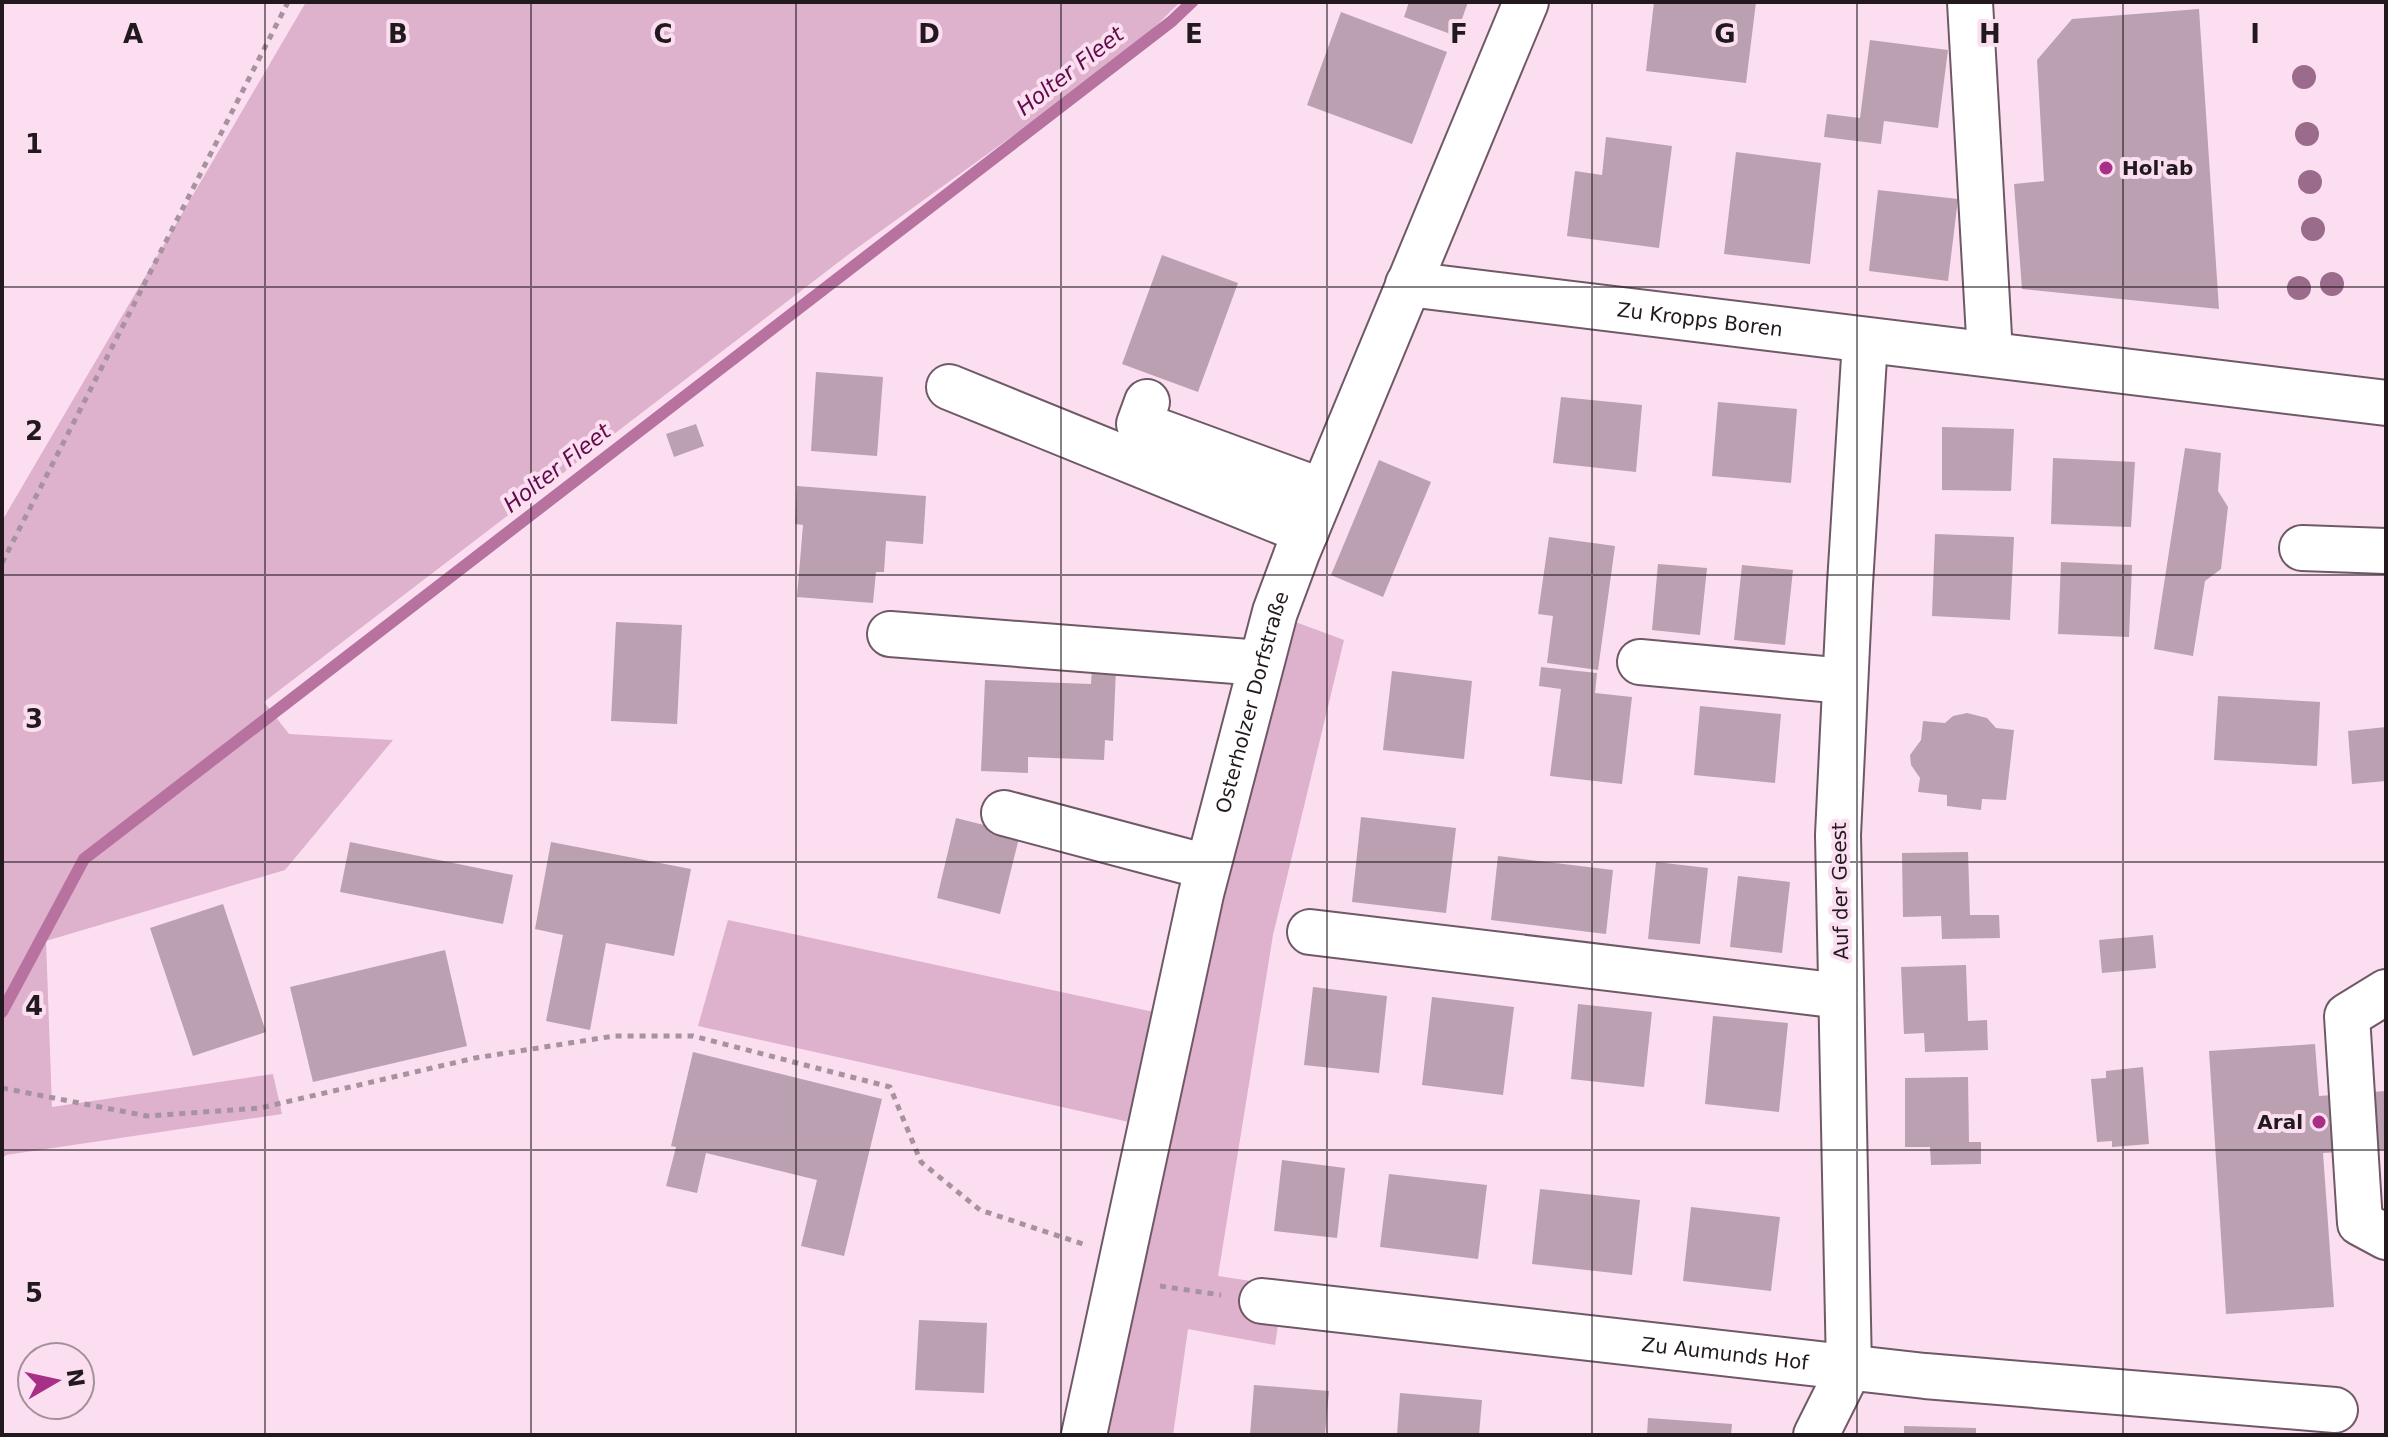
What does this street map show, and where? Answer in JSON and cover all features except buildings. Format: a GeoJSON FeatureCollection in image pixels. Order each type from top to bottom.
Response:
{"type":"FeatureCollection","features":[{"type":"Feature","properties":{"kind":"street","name":"Osterholzer Dorfstraße"},"geometry":{"type":"LineString","coordinates":[[1084,1435],[1207,867],[1275,612],[1322,491],[1526,2]]}},
{"type":"Feature","properties":{"kind":"street"},"geometry":{"type":"LineString","coordinates":[[1970,2],[1990,354]]}},
{"type":"Feature","properties":{"kind":"street","name":"Zu Kropps Boren"},"geometry":{"type":"LineString","coordinates":[[1408,284],[2386,403]]}},
{"type":"Feature","properties":{"kind":"street","name":"Auf der Geest"},"geometry":{"type":"LineString","coordinates":[[1816,1435],[1849,1369],[1838,835],[1865,341]]}},
{"type":"Feature","properties":{"kind":"street"},"geometry":{"type":"LineString","coordinates":[[949,387],[1306,532]]}},
{"type":"Feature","properties":{"kind":"street"},"geometry":{"type":"LineString","coordinates":[[1147,402],[1139,424],[1322,491]]}},
{"type":"Feature","properties":{"kind":"street"},"geometry":{"type":"LineString","coordinates":[[2302,548],[2386,551]]}},
{"type":"Feature","properties":{"kind":"street"},"geometry":{"type":"LineString","coordinates":[[890,634],[1261,663]]}},
{"type":"Feature","properties":{"kind":"street"},"geometry":{"type":"LineString","coordinates":[[1640,662],[1845,681]]}},
{"type":"Feature","properties":{"kind":"street"},"geometry":{"type":"LineString","coordinates":[[1004,813],[1207,867]]}},
{"type":"Feature","properties":{"kind":"street"},"geometry":{"type":"LineString","coordinates":[[1310,932],[1841,996]]}},
{"type":"Feature","properties":{"kind":"street"},"geometry":{"type":"LineString","coordinates":[[2386,992],[2347,1016],[2360,1223],[2386,1237]]}},
{"type":"Feature","properties":{"kind":"street","name":"Zu Aumunds Hof"},"geometry":{"type":"LineString","coordinates":[[1262,1301],[1849,1369],[2335,1410]]}},
{"type":"Feature","properties":{"kind":"path"},"geometry":{"type":"LineString","coordinates":[[2,563],[288,2]]}},
{"type":"Feature","properties":{"kind":"path"},"geometry":{"type":"LineString","coordinates":[[2,1088],[147,1116],[260,1108],[475,1058],[614,1036],[693,1036],[890,1087],[921,1162],[980,1210],[1120,1268],[1262,1301]]}},
{"type":"Feature","properties":{"kind":"shaded area"},"geometry":{"type":"Polygon","coordinates":[[[306,2],[1180,2],[1133,49],[853,251],[264,702],[289,734],[393,740],[285,870],[46,941],[52,1107],[273,1074],[282,1114],[6,1155],[2,1159],[2,521],[306,2]]]}},
{"type":"Feature","properties":{"kind":"shaded area"},"geometry":{"type":"Polygon","coordinates":[[[1290,620],[1344,640],[1273,935],[1218,1276],[1284,1286],[1275,1345],[1188,1329],[1173,1435],[1100,1435],[1175,1070],[1290,620]]]}},
{"type":"Feature","properties":{"kind":"shaded area"},"geometry":{"type":"Polygon","coordinates":[[[728,920],[1154,1012],[1129,1122],[698,1026],[728,920]]]}},
{"type":"Feature","properties":{"kind":"waterway","name":"Holter Fleet"},"geometry":{"type":"LineString","coordinates":[[2,1012],[84,859],[1172,21],[1192,2]]}},
{"type":"Feature","properties":{"kind":"place","name":"Hol'ab"},"geometry":{"type":"Point","coordinates":[2106,168]}},
{"type":"Feature","properties":{"kind":"place","name":"Aral"},"geometry":{"type":"Point","coordinates":[2319,1122]}}]}
